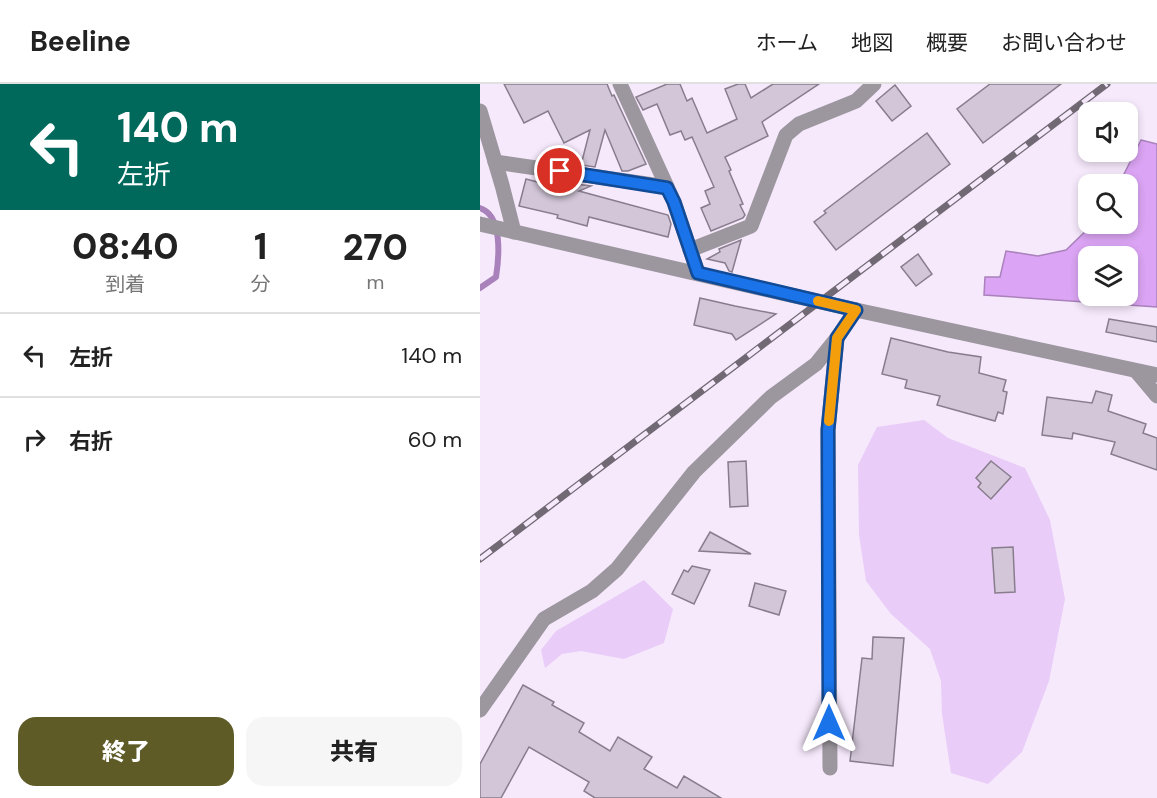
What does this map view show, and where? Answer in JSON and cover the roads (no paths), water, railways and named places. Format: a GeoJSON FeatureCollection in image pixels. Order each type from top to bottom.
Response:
{"type":"FeatureCollection","features":[{"type":"Feature","properties":{"kind":"street"},"geometry":{"type":"LineString","coordinates":[[620,84],[667,188],[698,273]]}},
{"type":"Feature","properties":{"kind":"street"},"geometry":{"type":"LineString","coordinates":[[690,250],[751,226],[786,135],[799,124],[856,101],[874,84]]}},
{"type":"Feature","properties":{"kind":"street"},"geometry":{"type":"LineString","coordinates":[[480,111],[514,232]]}},
{"type":"Feature","properties":{"kind":"street"},"geometry":{"type":"LineString","coordinates":[[495,162],[667,188]]}},
{"type":"Feature","properties":{"kind":"street"},"geometry":{"type":"LineString","coordinates":[[480,224],[856,310],[1157,375]]}},
{"type":"Feature","properties":{"kind":"street"},"geometry":{"type":"LineString","coordinates":[[480,710],[544,619],[592,591],[617,569],[694,472],[771,396],[816,364],[856,310]]}},
{"type":"Feature","properties":{"kind":"street"},"geometry":{"type":"LineString","coordinates":[[830,768],[828,430],[837,338]]}},
{"type":"Feature","properties":{"kind":"street"},"geometry":{"type":"LineString","coordinates":[[1136,371],[1157,396]]}},
{"type":"Feature","properties":{"kind":"waterway"},"geometry":{"type":"LineString","coordinates":[[480,208],[493,219],[498,238],[496,277],[480,288]]}},
{"type":"Feature","properties":{"kind":"railway"},"geometry":{"type":"LineString","coordinates":[[480,559],[1107,84]]}}]}
